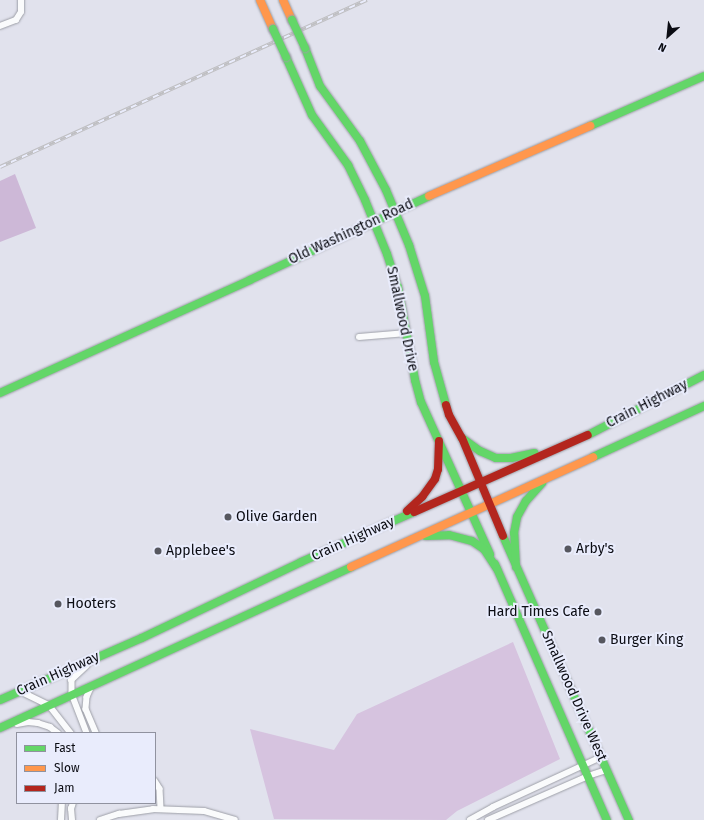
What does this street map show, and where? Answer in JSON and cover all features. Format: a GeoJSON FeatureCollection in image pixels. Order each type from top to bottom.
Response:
{"type":"FeatureCollection","features":[{"type":"Feature","properties":{"kind":"main road","name":"Smallwood Drive"},"geometry":{"type":"LineString","coordinates":[[260,0],[306,104],[348,165],[374,222],[398,287],[421,402],[473,513]]}},
{"type":"Feature","properties":{"kind":"main road","name":"Smallwood Drive"},"geometry":{"type":"LineString","coordinates":[[283,0],[320,86],[360,141],[376,170],[409,245],[425,296],[437,379],[449,415],[462,438],[490,505]]}},
{"type":"Feature","properties":{"kind":"main road","name":"Old Washington Road"},"geometry":{"type":"LineString","coordinates":[[0,393],[374,222],[394,211],[704,76]]}},
{"type":"Feature","properties":{"kind":"main road","name":"Crain Highway"},"geometry":{"type":"LineString","coordinates":[[0,700],[142,638],[301,562],[480,481],[560,447],[704,375]]}},
{"type":"Feature","properties":{"kind":"main road","name":"Crain Highway"},"geometry":{"type":"LineString","coordinates":[[0,728],[473,513],[704,406]]}},
{"type":"Feature","properties":{"kind":"main road"},"geometry":{"type":"LineString","coordinates":[[462,438],[475,448],[496,458],[519,457],[560,447]]}},
{"type":"Feature","properties":{"kind":"main road"},"geometry":{"type":"LineString","coordinates":[[400,518],[432,485],[438,468],[439,441]]}},
{"type":"Feature","properties":{"kind":"main road"},"geometry":{"type":"LineString","coordinates":[[516,566],[514,533],[517,517],[526,500],[546,479]]}},
{"type":"Feature","properties":{"kind":"main road","name":"Smallwood Drive West"},"geometry":{"type":"LineString","coordinates":[[490,505],[629,820]]}},
{"type":"Feature","properties":{"kind":"main road","name":"Smallwood Drive West"},"geometry":{"type":"LineString","coordinates":[[473,513],[607,820]]}},
{"type":"Feature","properties":{"kind":"main road"},"geometry":{"type":"LineString","coordinates":[[422,536],[449,535],[472,541],[484,549],[497,569]]}},
{"type":"Feature","properties":{"kind":"street"},"geometry":{"type":"LineString","coordinates":[[0,26],[16,20],[21,12],[21,0]]}},
{"type":"Feature","properties":{"kind":"street"},"geometry":{"type":"LineString","coordinates":[[359,337],[407,333]]}},
{"type":"Feature","properties":{"kind":"street"},"geometry":{"type":"LineString","coordinates":[[87,732],[72,694],[72,680],[99,656]]}},
{"type":"Feature","properties":{"kind":"street"},"geometry":{"type":"LineString","coordinates":[[92,686],[87,697],[86,709],[96,732]]}},
{"type":"Feature","properties":{"kind":"street"},"geometry":{"type":"LineString","coordinates":[[20,691],[49,705],[70,732]]}},
{"type":"Feature","properties":{"kind":"street"},"geometry":{"type":"LineString","coordinates":[[0,728],[28,722],[50,727],[57,732]]}},
{"type":"Feature","properties":{"kind":"street"},"geometry":{"type":"LineString","coordinates":[[470,820],[493,807],[601,757]]}},
{"type":"Feature","properties":{"kind":"street"},"geometry":{"type":"LineString","coordinates":[[488,820],[588,776],[607,770]]}},
{"type":"Feature","properties":{"kind":"street"},"geometry":{"type":"LineString","coordinates":[[156,783],[160,789],[161,809]]}},
{"type":"Feature","properties":{"kind":"street"},"geometry":{"type":"LineString","coordinates":[[61,820],[62,804]]}},
{"type":"Feature","properties":{"kind":"street"},"geometry":{"type":"LineString","coordinates":[[72,820],[71,809],[73,804]]}},
{"type":"Feature","properties":{"kind":"street"},"geometry":{"type":"LineString","coordinates":[[100,820],[153,806],[161,809],[204,811],[235,820]]}},
{"type":"Feature","properties":{"kind":"shaded area"},"geometry":{"type":"Polygon","coordinates":[[[15,174],[36,228],[0,242],[0,181],[15,174]]]}},
{"type":"Feature","properties":{"kind":"shaded area"},"geometry":{"type":"Polygon","coordinates":[[[513,642],[560,759],[457,811],[446,820],[274,819],[250,729],[334,750],[357,714],[513,642]]]}},
{"type":"Feature","properties":{"kind":"railway"},"geometry":{"type":"LineString","coordinates":[[0,167],[367,0]]}},
{"type":"Feature","properties":{"kind":"traffic: fast"},"geometry":{"type":"LineString","coordinates":[[292,20],[305,48]]}},
{"type":"Feature","properties":{"kind":"traffic: fast"},"geometry":{"type":"LineString","coordinates":[[273,29],[286,57]]}},
{"type":"Feature","properties":{"kind":"traffic: fast"},"geometry":{"type":"LineString","coordinates":[[305,48],[320,86],[360,141],[386,190],[409,245],[425,296],[434,362],[446,405]]}},
{"type":"Feature","properties":{"kind":"traffic: fast"},"geometry":{"type":"LineString","coordinates":[[286,57],[312,115],[348,165],[365,200],[387,254],[398,287],[415,380],[421,402],[490,554]]}},
{"type":"Feature","properties":{"kind":"traffic: fast"},"geometry":{"type":"LineString","coordinates":[[590,126],[704,76]]}},
{"type":"Feature","properties":{"kind":"traffic: fast"},"geometry":{"type":"LineString","coordinates":[[0,393],[250,280],[429,196]]}},
{"type":"Feature","properties":{"kind":"traffic: fast"},"geometry":{"type":"LineString","coordinates":[[588,435],[704,375]]}},
{"type":"Feature","properties":{"kind":"traffic: fast"},"geometry":{"type":"LineString","coordinates":[[593,457],[704,406]]}},
{"type":"Feature","properties":{"kind":"traffic: fast"},"geometry":{"type":"LineString","coordinates":[[462,438],[480,451],[496,458],[511,458],[534,453]]}},
{"type":"Feature","properties":{"kind":"traffic: fast"},"geometry":{"type":"LineString","coordinates":[[516,567],[514,533],[517,517],[526,501],[542,483]]}},
{"type":"Feature","properties":{"kind":"traffic: fast"},"geometry":{"type":"LineString","coordinates":[[0,700],[142,638],[301,562],[414,512]]}},
{"type":"Feature","properties":{"kind":"traffic: fast"},"geometry":{"type":"LineString","coordinates":[[426,536],[449,535],[472,541],[484,549],[497,569]]}},
{"type":"Feature","properties":{"kind":"traffic: fast"},"geometry":{"type":"LineString","coordinates":[[503,536],[629,820]]}},
{"type":"Feature","properties":{"kind":"traffic: fast"},"geometry":{"type":"LineString","coordinates":[[495,564],[607,820]]}},
{"type":"Feature","properties":{"kind":"traffic: fast"},"geometry":{"type":"LineString","coordinates":[[0,728],[351,567]]}},
{"type":"Feature","properties":{"kind":"traffic: slow"},"geometry":{"type":"LineString","coordinates":[[260,0],[273,29]]}},
{"type":"Feature","properties":{"kind":"traffic: slow"},"geometry":{"type":"LineString","coordinates":[[283,0],[292,20]]}},
{"type":"Feature","properties":{"kind":"traffic: slow"},"geometry":{"type":"LineString","coordinates":[[429,196],[590,126]]}},
{"type":"Feature","properties":{"kind":"traffic: slow"},"geometry":{"type":"LineString","coordinates":[[351,567],[593,457]]}},
{"type":"Feature","properties":{"kind":"traffic: jam"},"geometry":{"type":"LineString","coordinates":[[446,405],[449,415],[462,438],[503,536]]}},
{"type":"Feature","properties":{"kind":"traffic: jam"},"geometry":{"type":"LineString","coordinates":[[414,512],[588,435]]}},
{"type":"Feature","properties":{"kind":"traffic: jam"},"geometry":{"type":"LineString","coordinates":[[407,511],[422,497],[435,479],[438,469],[439,441]]}},
{"type":"Feature","properties":{"kind":"place","name":"Olive Garden"},"geometry":{"type":"Point","coordinates":[228,517]}},
{"type":"Feature","properties":{"kind":"place","name":"Arby's"},"geometry":{"type":"Point","coordinates":[568,549]}},
{"type":"Feature","properties":{"kind":"place","name":"Applebee's"},"geometry":{"type":"Point","coordinates":[158,551]}},
{"type":"Feature","properties":{"kind":"place","name":"Hooters"},"geometry":{"type":"Point","coordinates":[58,604]}},
{"type":"Feature","properties":{"kind":"place","name":"Hard Times Cafe"},"geometry":{"type":"Point","coordinates":[598,612]}},
{"type":"Feature","properties":{"kind":"place","name":"Burger King"},"geometry":{"type":"Point","coordinates":[602,640]}}]}
